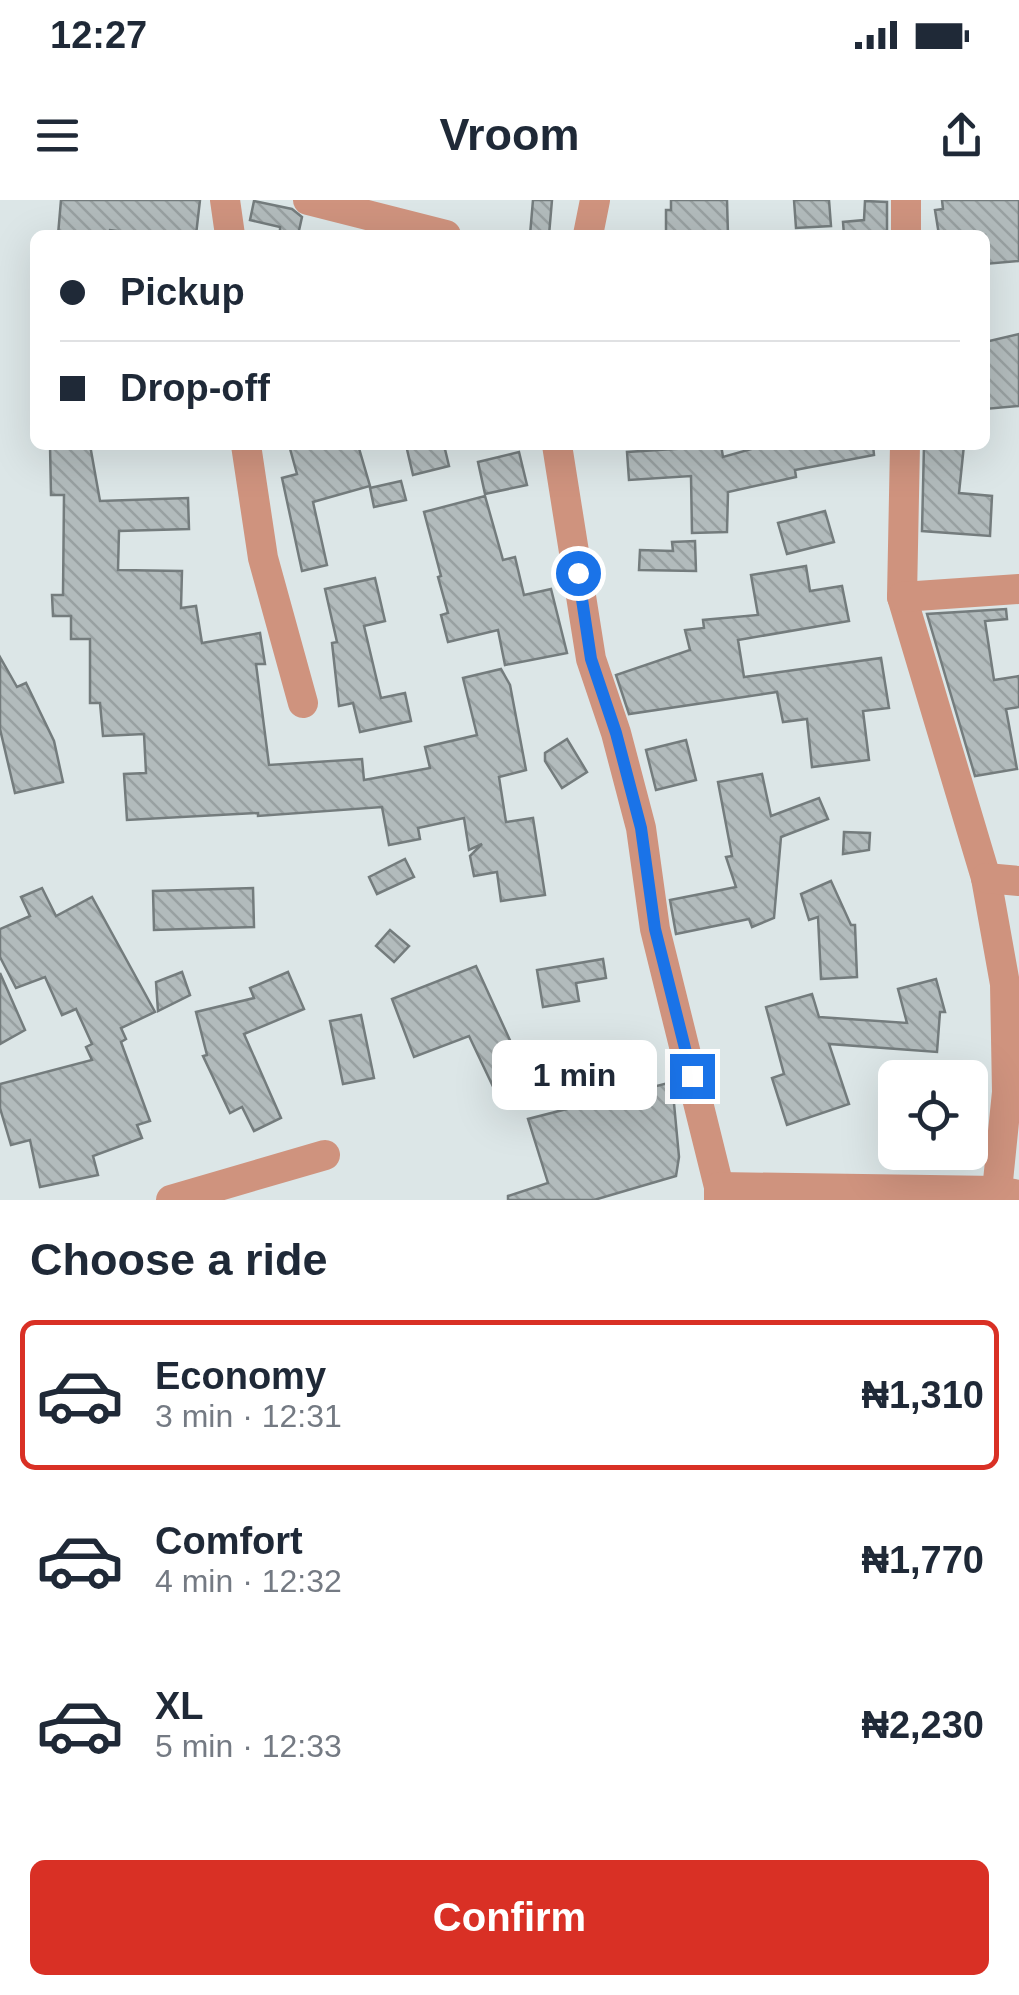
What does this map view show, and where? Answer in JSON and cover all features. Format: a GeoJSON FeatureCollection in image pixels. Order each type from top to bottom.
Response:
{"type":"FeatureCollection","features":[{"type":"Feature","properties":{"kind":"street"},"geometry":{"type":"LineString","coordinates":[[225,200],[229,230]]}},
{"type":"Feature","properties":{"kind":"street"},"geometry":{"type":"LineString","coordinates":[[308,200],[426,230]]}},
{"type":"Feature","properties":{"kind":"street"},"geometry":{"type":"LineString","coordinates":[[589,230],[595,200]]}},
{"type":"Feature","properties":{"kind":"street"},"geometry":{"type":"LineString","coordinates":[[906,200],[906,230]]}},
{"type":"Feature","properties":{"kind":"street"},"geometry":{"type":"LineString","coordinates":[[247,450],[263,558],[302,703]]}},
{"type":"Feature","properties":{"kind":"street"},"geometry":{"type":"LineString","coordinates":[[558,450],[591,659],[641,828],[655,929],[719,1193],[1008,1193],[1005,984],[986,878],[902,597],[905,450]]}},
{"type":"Feature","properties":{"kind":"street"},"geometry":{"type":"LineString","coordinates":[[902,597],[1019,589]]}},
{"type":"Feature","properties":{"kind":"street"},"geometry":{"type":"LineString","coordinates":[[986,878],[1019,881]]}},
{"type":"Feature","properties":{"kind":"street"},"geometry":{"type":"LineString","coordinates":[[171,1200],[325,1155]]}},
{"type":"Feature","properties":{"kind":"building"},"geometry":{"type":"Polygon","coordinates":[[[61,200],[200,200],[197,230],[58,230],[61,200]]]}},
{"type":"Feature","properties":{"kind":"building"},"geometry":{"type":"Polygon","coordinates":[[[533,200],[552,200],[549,230],[530,230],[533,200]]]}},
{"type":"Feature","properties":{"kind":"building"},"geometry":{"type":"Polygon","coordinates":[[[671,200],[727,200],[728,230],[666,230],[666,210],[671,210],[671,200]]]}},
{"type":"Feature","properties":{"kind":"building"},"geometry":{"type":"Polygon","coordinates":[[[794,200],[829,200],[831,226],[796,228],[794,200]]]}},
{"type":"Feature","properties":{"kind":"building"},"geometry":{"type":"Polygon","coordinates":[[[942,200],[1019,200],[1019,261],[990,264],[990,230],[938,230],[935,210],[943,209],[942,200]]]}},
{"type":"Feature","properties":{"kind":"building"},"geometry":{"type":"Polygon","coordinates":[[[254,201],[292,209],[302,217],[299,230],[280,230],[250,220],[254,201]]]}},
{"type":"Feature","properties":{"kind":"building"},"geometry":{"type":"Polygon","coordinates":[[[865,201],[887,202],[887,230],[844,230],[843,222],[864,220],[865,201]]]}},
{"type":"Feature","properties":{"kind":"building"},"geometry":{"type":"Polygon","coordinates":[[[1019,334],[1019,406],[990,409],[990,341],[1019,334]]]}},
{"type":"Feature","properties":{"kind":"building"},"geometry":{"type":"Polygon","coordinates":[[[50,450],[91,450],[100,501],[188,498],[189,529],[119,531],[118,570],[182,571],[181,608],[196,606],[202,643],[260,633],[265,664],[256,664],[269,765],[362,759],[364,780],[430,768],[425,747],[477,735],[463,678],[501,669],[510,685],[526,770],[499,777],[506,822],[533,818],[545,895],[501,901],[497,872],[474,876],[470,856],[482,844],[469,850],[464,818],[418,828],[420,839],[389,845],[382,807],[127,820],[124,774],[146,773],[144,734],[103,736],[100,703],[90,703],[90,639],[71,639],[71,616],[53,616],[52,595],[63,595],[64,495],[51,495],[50,450]]]}},
{"type":"Feature","properties":{"kind":"building"},"geometry":{"type":"Polygon","coordinates":[[[290,450],[359,450],[370,486],[313,502],[327,565],[302,571],[282,478],[297,474],[290,450]]]}},
{"type":"Feature","properties":{"kind":"building"},"geometry":{"type":"Polygon","coordinates":[[[407,450],[445,450],[449,466],[413,475],[407,450]]]}},
{"type":"Feature","properties":{"kind":"building"},"geometry":{"type":"Polygon","coordinates":[[[722,450],[723,457],[748,450],[874,450],[874,455],[795,470],[796,477],[728,492],[727,532],[692,533],[691,476],[629,480],[627,452],[722,450]]]}},
{"type":"Feature","properties":{"kind":"building"},"geometry":{"type":"Polygon","coordinates":[[[924,450],[963,450],[959,493],[992,496],[990,536],[922,531],[924,450]]]}},
{"type":"Feature","properties":{"kind":"building"},"geometry":{"type":"Polygon","coordinates":[[[519,452],[527,485],[485,494],[478,462],[519,452]]]}},
{"type":"Feature","properties":{"kind":"building"},"geometry":{"type":"Polygon","coordinates":[[[401,481],[406,500],[374,507],[370,488],[401,481]]]}},
{"type":"Feature","properties":{"kind":"building"},"geometry":{"type":"Polygon","coordinates":[[[485,496],[503,560],[515,557],[524,595],[551,589],[567,653],[505,665],[498,630],[448,642],[441,615],[448,613],[424,512],[485,496]]]}},
{"type":"Feature","properties":{"kind":"building"},"geometry":{"type":"Polygon","coordinates":[[[825,511],[834,542],[787,554],[778,523],[825,511]]]}},
{"type":"Feature","properties":{"kind":"building"},"geometry":{"type":"Polygon","coordinates":[[[695,541],[696,571],[639,570],[640,550],[673,551],[672,542],[695,541]]]}},
{"type":"Feature","properties":{"kind":"building"},"geometry":{"type":"Polygon","coordinates":[[[806,566],[810,591],[842,586],[849,621],[738,640],[744,677],[881,658],[889,708],[863,711],[869,760],[812,767],[807,719],[783,722],[777,692],[629,714],[616,675],[690,650],[685,630],[704,628],[703,620],[758,615],[751,575],[806,566]]]}},
{"type":"Feature","properties":{"kind":"building"},"geometry":{"type":"Polygon","coordinates":[[[375,578],[385,621],[364,626],[381,698],[405,693],[411,721],[360,732],[353,703],[339,706],[332,643],[337,642],[325,589],[375,578]]]}},
{"type":"Feature","properties":{"kind":"building"},"geometry":{"type":"Polygon","coordinates":[[[1006,609],[1007,619],[985,621],[994,680],[1019,676],[1019,707],[1006,709],[1017,769],[975,776],[927,614],[1006,609]]]}},
{"type":"Feature","properties":{"kind":"building"},"geometry":{"type":"Polygon","coordinates":[[[0,657],[17,687],[26,683],[54,741],[63,782],[15,793],[0,729],[0,657]]]}},
{"type":"Feature","properties":{"kind":"building"},"geometry":{"type":"Polygon","coordinates":[[[567,739],[587,772],[562,788],[545,761],[545,753],[567,739]]]}},
{"type":"Feature","properties":{"kind":"building"},"geometry":{"type":"Polygon","coordinates":[[[686,740],[696,780],[656,790],[646,750],[686,740]]]}},
{"type":"Feature","properties":{"kind":"building"},"geometry":{"type":"Polygon","coordinates":[[[762,774],[771,816],[819,798],[828,819],[781,837],[774,918],[752,927],[749,919],[676,934],[670,900],[736,887],[726,857],[732,856],[718,782],[762,774]]]}},
{"type":"Feature","properties":{"kind":"building"},"geometry":{"type":"Polygon","coordinates":[[[844,832],[870,833],[869,850],[843,854],[844,832]]]}},
{"type":"Feature","properties":{"kind":"building"},"geometry":{"type":"Polygon","coordinates":[[[405,859],[414,877],[377,894],[369,877],[405,859]]]}},
{"type":"Feature","properties":{"kind":"building"},"geometry":{"type":"Polygon","coordinates":[[[831,881],[851,925],[855,925],[857,977],[821,979],[818,917],[809,920],[801,894],[831,881]]]}},
{"type":"Feature","properties":{"kind":"building"},"geometry":{"type":"Polygon","coordinates":[[[42,888],[56,916],[92,897],[155,1012],[121,1028],[126,1039],[121,1042],[150,1121],[137,1125],[142,1138],[93,1156],[98,1175],[40,1187],[30,1140],[11,1145],[0,1108],[0,1084],[92,1060],[86,1047],[92,1044],[76,1009],[62,1015],[45,977],[16,988],[0,957],[0,929],[30,916],[21,897],[42,888]]]}},
{"type":"Feature","properties":{"kind":"building"},"geometry":{"type":"Polygon","coordinates":[[[253,888],[254,927],[154,930],[153,891],[253,888]]]}},
{"type":"Feature","properties":{"kind":"building"},"geometry":{"type":"Polygon","coordinates":[[[390,930],[409,946],[394,962],[376,946],[390,930]]]}},
{"type":"Feature","properties":{"kind":"building"},"geometry":{"type":"Polygon","coordinates":[[[603,959],[606,978],[576,983],[579,1001],[543,1007],[537,970],[603,959]]]}},
{"type":"Feature","properties":{"kind":"building"},"geometry":{"type":"Polygon","coordinates":[[[476,966],[530,1084],[499,1099],[469,1036],[414,1057],[392,999],[476,966]]]}},
{"type":"Feature","properties":{"kind":"building"},"geometry":{"type":"Polygon","coordinates":[[[182,972],[190,995],[158,1011],[156,982],[182,972]]]}},
{"type":"Feature","properties":{"kind":"building"},"geometry":{"type":"Polygon","coordinates":[[[288,972],[304,1009],[244,1034],[281,1118],[254,1131],[242,1107],[230,1113],[203,1056],[207,1055],[196,1012],[254,998],[250,988],[288,972]]]}},
{"type":"Feature","properties":{"kind":"building"},"geometry":{"type":"Polygon","coordinates":[[[0,973],[25,1030],[0,1044],[0,973]]]}},
{"type":"Feature","properties":{"kind":"building"},"geometry":{"type":"Polygon","coordinates":[[[936,979],[945,1012],[940,1012],[937,1052],[829,1044],[849,1104],[787,1125],[772,1078],[784,1074],[766,1007],[812,994],[819,1017],[907,1023],[898,989],[936,979]]]}},
{"type":"Feature","properties":{"kind":"building"},"geometry":{"type":"Polygon","coordinates":[[[361,1015],[374,1078],[343,1084],[330,1021],[361,1015]]]}},
{"type":"Feature","properties":{"kind":"building"},"geometry":{"type":"Polygon","coordinates":[[[672,1082],[679,1157],[676,1176],[594,1200],[508,1200],[508,1196],[548,1183],[528,1119],[672,1082]]]}},
{"type":"Feature","properties":{"kind":"route"},"geometry":{"type":"LineString","coordinates":[[578,573],[591,659],[641,828],[655,929],[692,1076]]}}]}
